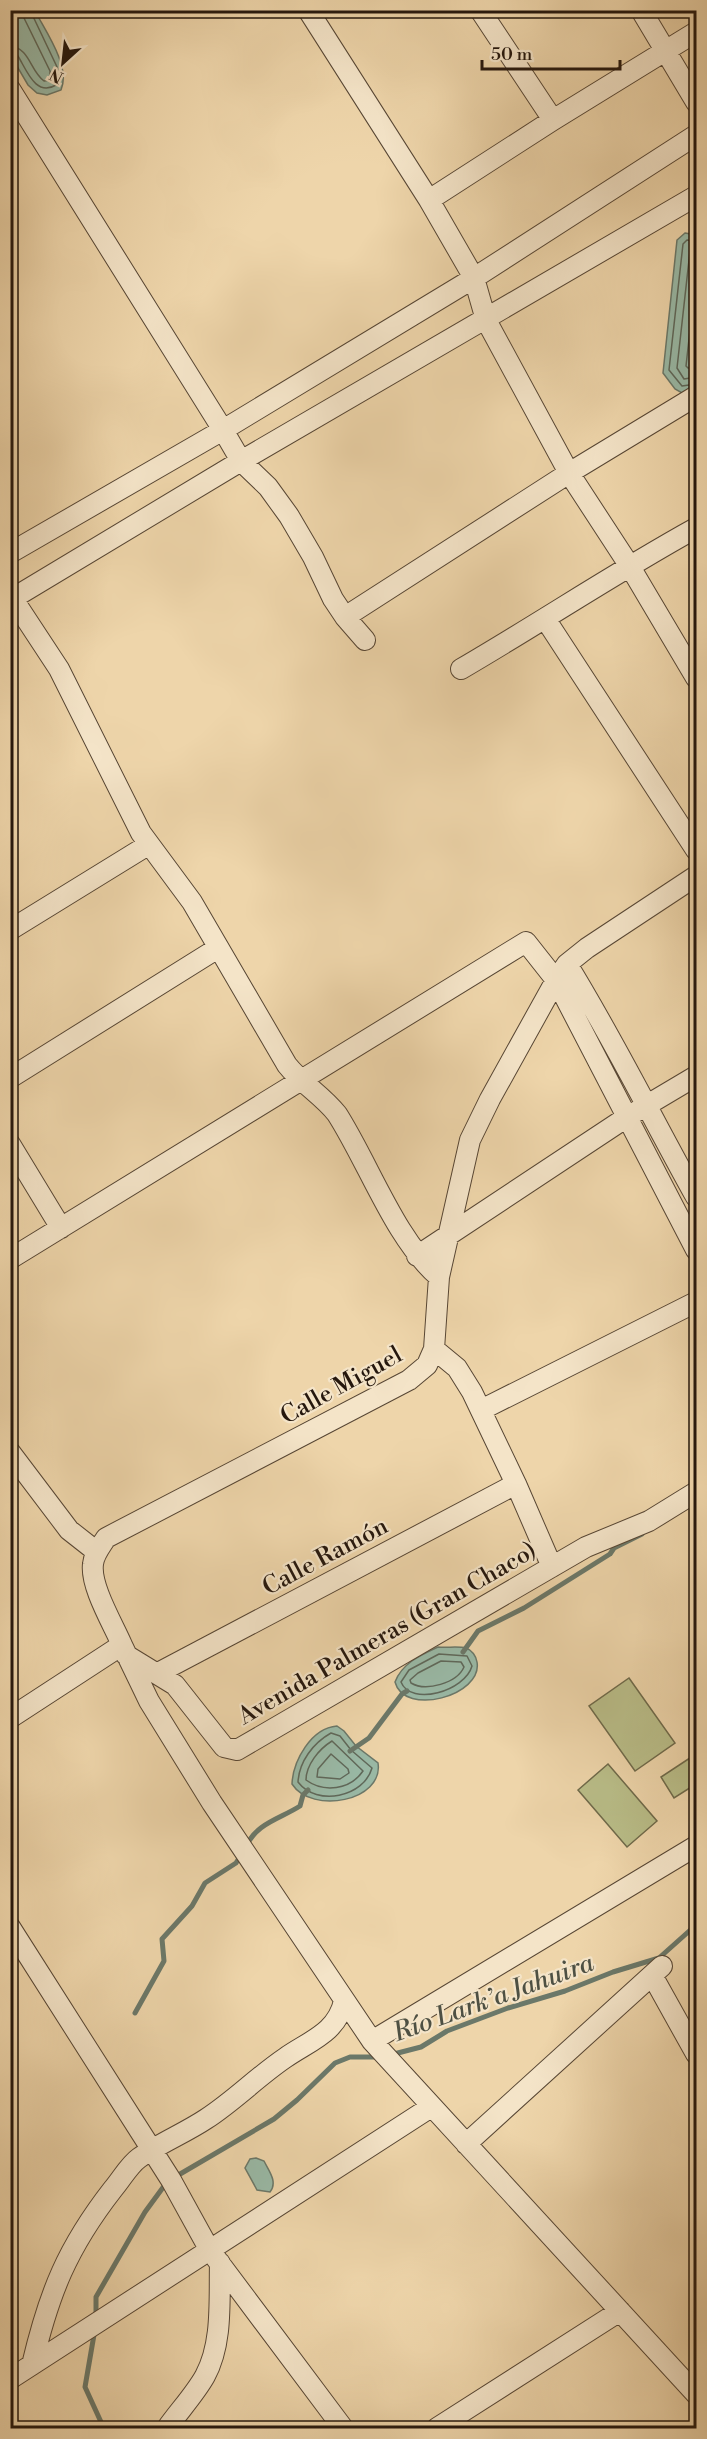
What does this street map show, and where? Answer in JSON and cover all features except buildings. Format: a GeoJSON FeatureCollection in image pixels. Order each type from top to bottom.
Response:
{"type":"FeatureCollection","features":[{"type":"Feature","properties":{"kind":"street"},"geometry":{"type":"LineString","coordinates":[[308,10],[429,200],[474,278],[486,320],[569,473],[629,565],[696,678]]}},
{"type":"Feature","properties":{"kind":"street"},"geometry":{"type":"LineString","coordinates":[[480,10],[552,120]]}},
{"type":"Feature","properties":{"kind":"street"},"geometry":{"type":"LineString","coordinates":[[641,10],[696,102]]}},
{"type":"Feature","properties":{"kind":"street"},"geometry":{"type":"LineString","coordinates":[[429,200],[552,120],[696,32]]}},
{"type":"Feature","properties":{"kind":"street"},"geometry":{"type":"LineString","coordinates":[[10,89],[241,461],[268,487],[289,516],[345,617],[365,640]]}},
{"type":"Feature","properties":{"kind":"street"},"geometry":{"type":"LineString","coordinates":[[10,553],[223,430],[474,278],[696,135]]}},
{"type":"Feature","properties":{"kind":"street"},"geometry":{"type":"LineString","coordinates":[[439,1277],[417,1256],[337,1113],[322,1097],[300,1081],[287,1065],[192,902],[148,845],[59,669],[12,600],[241,461],[696,196]]}},
{"type":"Feature","properties":{"kind":"street"},"geometry":{"type":"LineString","coordinates":[[345,617],[569,473],[696,396]]}},
{"type":"Feature","properties":{"kind":"street"},"geometry":{"type":"LineString","coordinates":[[461,669],[546,620],[629,565],[696,528]]}},
{"type":"Feature","properties":{"kind":"street"},"geometry":{"type":"LineString","coordinates":[[546,620],[696,850]]}},
{"type":"Feature","properties":{"kind":"street"},"geometry":{"type":"LineString","coordinates":[[10,930],[148,845]]}},
{"type":"Feature","properties":{"kind":"street","name":"Calle Miguel"},"geometry":{"type":"LineString","coordinates":[[97,1552],[106,1538],[409,1380],[427,1365],[435,1349],[439,1277],[470,1140],[490,1100],[561,972],[587,948],[696,876]]}},
{"type":"Feature","properties":{"kind":"street"},"geometry":{"type":"LineString","coordinates":[[10,1259],[526,942],[561,972],[603,1022],[645,1106],[696,1197]]}},
{"type":"Feature","properties":{"kind":"street"},"geometry":{"type":"LineString","coordinates":[[10,1078],[218,948]]}},
{"type":"Feature","properties":{"kind":"street"},"geometry":{"type":"LineString","coordinates":[[561,972],[627,1117],[696,1250]]}},
{"type":"Feature","properties":{"kind":"street"},"geometry":{"type":"LineString","coordinates":[[417,1256],[627,1117],[696,1076]]}},
{"type":"Feature","properties":{"kind":"street"},"geometry":{"type":"LineString","coordinates":[[10,1144],[61,1228]]}},
{"type":"Feature","properties":{"kind":"street"},"geometry":{"type":"LineString","coordinates":[[481,1410],[696,1302]]}},
{"type":"Feature","properties":{"kind":"street"},"geometry":{"type":"LineString","coordinates":[[435,1349],[458,1368],[481,1410],[552,1567]]}},
{"type":"Feature","properties":{"kind":"street"},"geometry":{"type":"LineString","coordinates":[[10,1452],[20,1478],[69,1530],[97,1552],[93,1565],[96,1586],[149,1701],[212,1803],[372,2041],[696,2394]]}},
{"type":"Feature","properties":{"kind":"street","name":"Calle Ramón"},"geometry":{"type":"LineString","coordinates":[[158,1673],[516,1484]]}},
{"type":"Feature","properties":{"kind":"street","name":"Avenida Palmeras (Gran Chaco)"},"geometry":{"type":"LineString","coordinates":[[124,1650],[175,1685],[224,1748],[237,1750],[585,1547],[649,1521],[696,1492]]}},
{"type":"Feature","properties":{"kind":"street"},"geometry":{"type":"LineString","coordinates":[[10,1718],[124,1650]]}},
{"type":"Feature","properties":{"kind":"street"},"geometry":{"type":"LineString","coordinates":[[372,2041],[696,1846]]}},
{"type":"Feature","properties":{"kind":"street"},"geometry":{"type":"LineString","coordinates":[[10,1927],[152,2151],[214,2256],[344,2428]]}},
{"type":"Feature","properties":{"kind":"street"},"geometry":{"type":"LineString","coordinates":[[466,2144],[657,1970],[696,2054]]}},
{"type":"Feature","properties":{"kind":"street"},"geometry":{"type":"LineString","coordinates":[[32,2365],[51,2294],[65,2262],[83,2229],[138,2158],[205,2120],[286,2057],[323,2035],[336,2023],[342,2012],[344,2001]]}},
{"type":"Feature","properties":{"kind":"street"},"geometry":{"type":"LineString","coordinates":[[10,2379],[214,2256],[431,2107]]}},
{"type":"Feature","properties":{"kind":"street"},"geometry":{"type":"LineString","coordinates":[[167,2428],[198,2386],[210,2364],[218,2333],[214,2256]]}},
{"type":"Feature","properties":{"kind":"street"},"geometry":{"type":"LineString","coordinates":[[437,2428],[620,2310]]}},
{"type":"Feature","properties":{"kind":"green space"},"geometry":{"type":"Polygon","coordinates":[[[629,1678],[675,1743],[635,1771],[589,1706],[629,1678]]]}},
{"type":"Feature","properties":{"kind":"green space"},"geometry":{"type":"Polygon","coordinates":[[[696,1754],[696,1784],[674,1798],[661,1777],[696,1754]]]}},
{"type":"Feature","properties":{"kind":"green space"},"geometry":{"type":"Polygon","coordinates":[[[608,1764],[657,1821],[627,1847],[578,1790],[608,1764]]]}},
{"type":"Feature","properties":{"kind":"water"},"geometry":{"type":"Polygon","coordinates":[[[10,11],[35,11],[60,60],[63,71],[61,90],[47,95],[37,93],[28,85],[11,56],[10,11]]]}},
{"type":"Feature","properties":{"kind":"water"},"geometry":{"type":"Polygon","coordinates":[[[685,233],[696,235],[696,389],[682,393],[675,389],[663,373],[677,240],[685,233]]]}},
{"type":"Feature","properties":{"kind":"water"},"geometry":{"type":"Polygon","coordinates":[[[438,1647],[468,1649],[476,1658],[476,1674],[468,1684],[442,1698],[426,1700],[412,1698],[401,1693],[395,1682],[402,1670],[413,1660],[438,1647]]]}},
{"type":"Feature","properties":{"kind":"water"},"geometry":{"type":"Polygon","coordinates":[[[337,1726],[356,1746],[378,1763],[377,1776],[370,1787],[359,1795],[345,1799],[330,1801],[302,1794],[292,1784],[300,1756],[305,1747],[319,1733],[337,1726]]]}},
{"type":"Feature","properties":{"kind":"water"},"geometry":{"type":"Polygon","coordinates":[[[256,2158],[264,2161],[272,2177],[273,2184],[270,2192],[257,2190],[245,2168],[250,2159],[256,2158]]]}},
{"type":"Feature","properties":{"kind":"waterway","name":"Río Lark’a Jahuira"},"geometry":{"type":"LineString","coordinates":[[463,1652],[478,1631],[524,1608],[610,1554],[614,1548],[642,1534]]}},
{"type":"Feature","properties":{"kind":"waterway","name":"Río Lark’a Jahuira"},"geometry":{"type":"LineString","coordinates":[[350,1751],[369,1738],[402,1694],[407,1691]]}},
{"type":"Feature","properties":{"kind":"waterway","name":"Río Lark’a Jahuira"},"geometry":{"type":"LineString","coordinates":[[246,1847],[250,1839],[262,1827],[300,1806],[303,1795],[308,1790]]}},
{"type":"Feature","properties":{"kind":"waterway","name":"Río Lark’a Jahuira"},"geometry":{"type":"LineString","coordinates":[[135,2013],[164,1961],[162,1939],[192,1906],[205,1883],[236,1863],[241,1855]]}},
{"type":"Feature","properties":{"kind":"waterway","name":"Río Lark’a Jahuira"},"geometry":{"type":"LineString","coordinates":[[390,2055],[421,2047],[447,2031],[508,2008],[659,1958],[696,1925]]}},
{"type":"Feature","properties":{"kind":"waterway","name":"Río Lark’a Jahuira"},"geometry":{"type":"LineString","coordinates":[[175,2177],[274,2119],[335,2063],[350,2057],[378,2057]]}},
{"type":"Feature","properties":{"kind":"waterway","name":"Río Lark’a Jahuira"},"geometry":{"type":"LineString","coordinates":[[96,2317],[96,2297],[145,2212],[167,2182]]}},
{"type":"Feature","properties":{"kind":"waterway","name":"Río Lark’a Jahuira"},"geometry":{"type":"LineString","coordinates":[[95,2329],[85,2387],[101,2422],[99,2428]]}}]}
